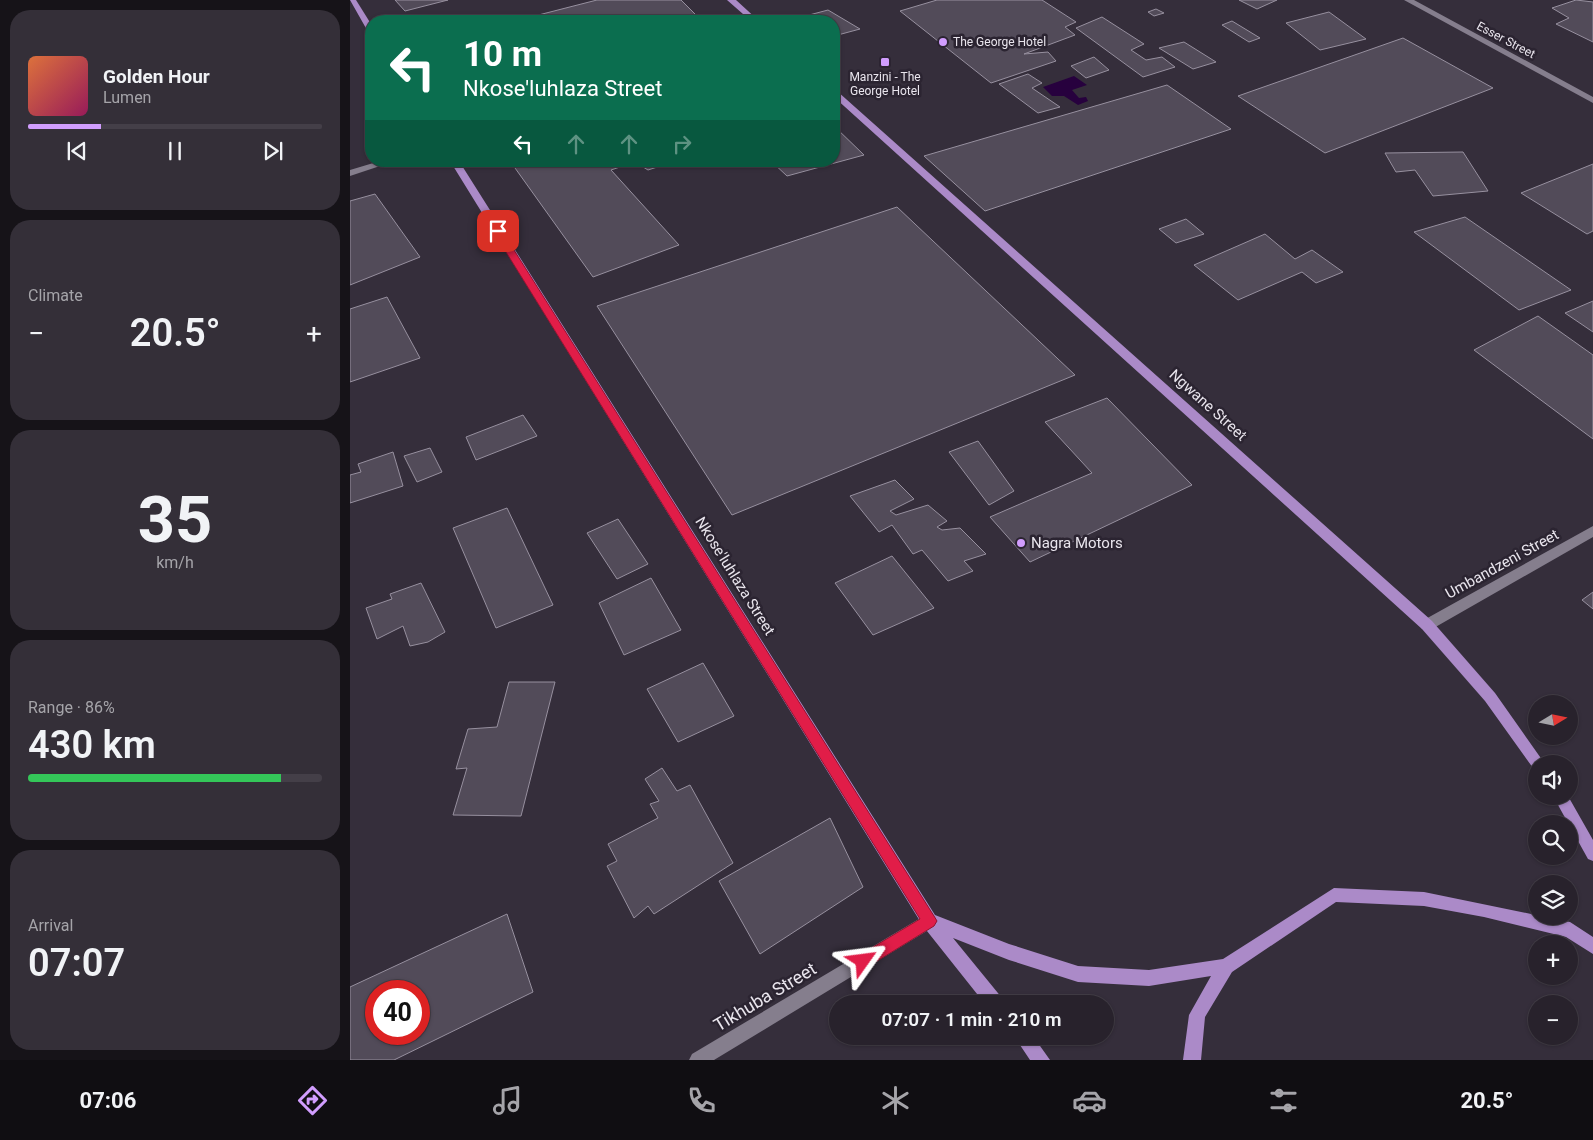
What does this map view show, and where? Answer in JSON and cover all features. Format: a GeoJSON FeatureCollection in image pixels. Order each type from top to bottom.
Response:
{"type":"FeatureCollection","features":[{"type":"Feature","properties":{"kind":"main road"},"geometry":{"type":"LineString","coordinates":[[352,0],[365,21]]}},
{"type":"Feature","properties":{"kind":"main road"},"geometry":{"type":"LineString","coordinates":[[731,0],[748,15]]}},
{"type":"Feature","properties":{"kind":"main road","name":"Ngwane Street"},"geometry":{"type":"LineString","coordinates":[[840,98],[1427,625],[1490,697],[1532,755]]}},
{"type":"Feature","properties":{"kind":"main road","name":"Nkose'luhlaza Street"},"geometry":{"type":"LineString","coordinates":[[458,167],[929,921],[989,995]]}},
{"type":"Feature","properties":{"kind":"main road"},"geometry":{"type":"LineString","coordinates":[[1565,805],[1593,854]]}},
{"type":"Feature","properties":{"kind":"main road"},"geometry":{"type":"LineString","coordinates":[[929,921],[1009,952],[1078,974],[1149,978],[1226,966],[1334,895],[1424,899],[1484,910],[1570,930],[1593,946]]}},
{"type":"Feature","properties":{"kind":"main road"},"geometry":{"type":"LineString","coordinates":[[1192,1060],[1197,1015],[1226,966]]}},
{"type":"Feature","properties":{"kind":"main road"},"geometry":{"type":"LineString","coordinates":[[1029,1045],[1041,1060]]}},
{"type":"Feature","properties":{"kind":"street","name":"Esser Street"},"geometry":{"type":"LineString","coordinates":[[1408,0],[1593,100]]}},
{"type":"Feature","properties":{"kind":"street"},"geometry":{"type":"LineString","coordinates":[[350,173],[370,167]]}},
{"type":"Feature","properties":{"kind":"street","name":"Umbandzeni Street"},"geometry":{"type":"LineString","coordinates":[[1427,625],[1593,531]]}},
{"type":"Feature","properties":{"kind":"street","name":"Tikhuba Street"},"geometry":{"type":"LineString","coordinates":[[698,1060],[929,921]]}},
{"type":"Feature","properties":{"kind":"shaded area"},"geometry":{"type":"Polygon","coordinates":[[[1074,76],[1087,85],[1072,90],[1079,98],[1086,97],[1088,101],[1078,105],[1064,96],[1052,96],[1043,87],[1074,76]]]}},
{"type":"Feature","properties":{"kind":"building"},"geometry":{"type":"Polygon","coordinates":[[[395,0],[448,0],[405,11],[395,0]]]}},
{"type":"Feature","properties":{"kind":"building"},"geometry":{"type":"Polygon","coordinates":[[[597,0],[681,0],[696,15],[538,15],[597,0]]]}},
{"type":"Feature","properties":{"kind":"building"},"geometry":{"type":"Polygon","coordinates":[[[937,0],[1042,0],[1076,22],[1065,27],[1075,35],[1024,54],[1048,52],[1056,61],[991,83],[900,11],[937,0]]]}},
{"type":"Feature","properties":{"kind":"building"},"geometry":{"type":"Polygon","coordinates":[[[1239,0],[1277,0],[1257,9],[1239,0]]]}},
{"type":"Feature","properties":{"kind":"building"},"geometry":{"type":"Polygon","coordinates":[[[1576,0],[1593,2],[1593,42],[1556,24],[1569,18],[1552,8],[1576,0]]]}},
{"type":"Feature","properties":{"kind":"building"},"geometry":{"type":"Polygon","coordinates":[[[1156,9],[1164,13],[1154,16],[1148,12],[1156,9]]]}},
{"type":"Feature","properties":{"kind":"building"},"geometry":{"type":"Polygon","coordinates":[[[828,10],[836,15],[809,15],[828,10]]]}},
{"type":"Feature","properties":{"kind":"building"},"geometry":{"type":"Polygon","coordinates":[[[1329,12],[1366,39],[1320,50],[1286,23],[1329,12]]]}},
{"type":"Feature","properties":{"kind":"building"},"geometry":{"type":"Polygon","coordinates":[[[840,17],[860,29],[840,34],[840,17]]]}},
{"type":"Feature","properties":{"kind":"building"},"geometry":{"type":"Polygon","coordinates":[[[1102,17],[1144,44],[1131,50],[1146,60],[1162,57],[1175,67],[1143,77],[1076,28],[1102,17]]]}},
{"type":"Feature","properties":{"kind":"building"},"geometry":{"type":"Polygon","coordinates":[[[1232,21],[1260,38],[1249,42],[1222,25],[1232,21]]]}},
{"type":"Feature","properties":{"kind":"building"},"geometry":{"type":"Polygon","coordinates":[[[1403,38],[1493,88],[1325,153],[1238,96],[1403,38]]]}},
{"type":"Feature","properties":{"kind":"building"},"geometry":{"type":"Polygon","coordinates":[[[1184,42],[1216,62],[1193,69],[1159,48],[1184,42]]]}},
{"type":"Feature","properties":{"kind":"building"},"geometry":{"type":"Polygon","coordinates":[[[1094,57],[1109,70],[1086,78],[1071,66],[1094,57]]]}},
{"type":"Feature","properties":{"kind":"building"},"geometry":{"type":"Polygon","coordinates":[[[1028,74],[1042,83],[1032,88],[1060,107],[1038,113],[999,84],[1028,74]]]}},
{"type":"Feature","properties":{"kind":"building"},"geometry":{"type":"Polygon","coordinates":[[[1167,85],[1231,129],[985,211],[924,156],[1167,85]]]}},
{"type":"Feature","properties":{"kind":"building"},"geometry":{"type":"Polygon","coordinates":[[[840,132],[864,155],[840,162],[840,132]]]}},
{"type":"Feature","properties":{"kind":"building"},"geometry":{"type":"Polygon","coordinates":[[[1463,152],[1488,191],[1433,196],[1415,170],[1396,172],[1385,153],[1463,152]]]}},
{"type":"Feature","properties":{"kind":"building"},"geometry":{"type":"Polygon","coordinates":[[[1593,164],[1593,231],[1587,234],[1521,193],[1593,164]]]}},
{"type":"Feature","properties":{"kind":"building"},"geometry":{"type":"Polygon","coordinates":[[[514,167],[620,167],[611,170],[679,245],[593,277],[514,167]]]}},
{"type":"Feature","properties":{"kind":"building"},"geometry":{"type":"Polygon","coordinates":[[[643,167],[657,167],[648,170],[643,167]]]}},
{"type":"Feature","properties":{"kind":"building"},"geometry":{"type":"Polygon","coordinates":[[[777,167],[820,167],[787,176],[777,167]]]}},
{"type":"Feature","properties":{"kind":"building"},"geometry":{"type":"Polygon","coordinates":[[[375,194],[420,257],[350,285],[350,201],[375,194]]]}},
{"type":"Feature","properties":{"kind":"building"},"geometry":{"type":"Polygon","coordinates":[[[897,207],[1075,375],[732,515],[597,306],[897,207]]]}},
{"type":"Feature","properties":{"kind":"building"},"geometry":{"type":"Polygon","coordinates":[[[1465,217],[1571,290],[1519,310],[1414,232],[1465,217]]]}},
{"type":"Feature","properties":{"kind":"building"},"geometry":{"type":"Polygon","coordinates":[[[1186,219],[1204,234],[1176,243],[1159,229],[1186,219]]]}},
{"type":"Feature","properties":{"kind":"building"},"geometry":{"type":"Polygon","coordinates":[[[1265,234],[1295,259],[1312,250],[1343,272],[1316,283],[1302,272],[1238,300],[1194,265],[1265,234]]]}},
{"type":"Feature","properties":{"kind":"building"},"geometry":{"type":"Polygon","coordinates":[[[387,297],[420,358],[350,382],[350,309],[387,297]]]}},
{"type":"Feature","properties":{"kind":"building"},"geometry":{"type":"Polygon","coordinates":[[[1593,301],[1593,332],[1565,313],[1593,301]]]}},
{"type":"Feature","properties":{"kind":"building"},"geometry":{"type":"Polygon","coordinates":[[[1538,316],[1593,355],[1593,439],[1474,350],[1538,316]]]}},
{"type":"Feature","properties":{"kind":"building"},"geometry":{"type":"Polygon","coordinates":[[[1107,398],[1192,485],[1030,562],[990,517],[1092,473],[1045,422],[1107,398]]]}},
{"type":"Feature","properties":{"kind":"building"},"geometry":{"type":"Polygon","coordinates":[[[523,415],[537,436],[476,460],[466,437],[523,415]]]}},
{"type":"Feature","properties":{"kind":"building"},"geometry":{"type":"Polygon","coordinates":[[[978,441],[1014,491],[989,505],[949,452],[978,441]]]}},
{"type":"Feature","properties":{"kind":"building"},"geometry":{"type":"Polygon","coordinates":[[[430,448],[442,472],[417,482],[404,456],[430,448]]]}},
{"type":"Feature","properties":{"kind":"building"},"geometry":{"type":"Polygon","coordinates":[[[393,452],[403,486],[350,503],[350,475],[361,472],[358,464],[393,452]]]}},
{"type":"Feature","properties":{"kind":"building"},"geometry":{"type":"Polygon","coordinates":[[[895,480],[914,499],[890,511],[896,515],[928,505],[947,521],[937,527],[942,530],[960,528],[986,554],[964,561],[973,571],[948,581],[922,550],[913,554],[892,525],[879,532],[850,496],[895,480]]]}},
{"type":"Feature","properties":{"kind":"building"},"geometry":{"type":"Polygon","coordinates":[[[507,508],[553,605],[496,628],[453,528],[507,508]]]}},
{"type":"Feature","properties":{"kind":"building"},"geometry":{"type":"Polygon","coordinates":[[[618,519],[648,564],[617,579],[587,533],[618,519]]]}},
{"type":"Feature","properties":{"kind":"building"},"geometry":{"type":"Polygon","coordinates":[[[892,556],[934,608],[873,635],[835,583],[892,556]]]}},
{"type":"Feature","properties":{"kind":"building"},"geometry":{"type":"Polygon","coordinates":[[[651,578],[681,630],[624,655],[599,603],[651,578]]]}},
{"type":"Feature","properties":{"kind":"building"},"geometry":{"type":"Polygon","coordinates":[[[421,583],[445,632],[428,642],[410,646],[403,626],[377,639],[366,608],[392,599],[390,594],[421,583]]]}},
{"type":"Feature","properties":{"kind":"building"},"geometry":{"type":"Polygon","coordinates":[[[1593,592],[1593,609],[1582,600],[1593,592]]]}},
{"type":"Feature","properties":{"kind":"building"},"geometry":{"type":"Polygon","coordinates":[[[703,663],[734,716],[678,742],[647,689],[703,663]]]}},
{"type":"Feature","properties":{"kind":"building"},"geometry":{"type":"Polygon","coordinates":[[[509,682],[555,682],[521,816],[453,815],[467,768],[456,769],[468,729],[497,727],[509,682]]]}},
{"type":"Feature","properties":{"kind":"building"},"geometry":{"type":"Polygon","coordinates":[[[662,768],[677,791],[690,785],[733,863],[654,914],[648,906],[634,918],[607,866],[617,861],[608,844],[658,818],[650,804],[659,801],[645,779],[662,768]]]}},
{"type":"Feature","properties":{"kind":"building"},"geometry":{"type":"Polygon","coordinates":[[[830,818],[863,887],[760,954],[719,881],[830,818]]]}},
{"type":"Feature","properties":{"kind":"building"},"geometry":{"type":"Polygon","coordinates":[[[507,914],[533,992],[430,1042],[430,980],[365,980],[507,914]]]}},
{"type":"Feature","properties":{"kind":"building"},"geometry":{"type":"Polygon","coordinates":[[[365,980],[365,1045],[425,1045],[394,1060],[350,1060],[350,987],[365,980]]]}},
{"type":"Feature","properties":{"kind":"place","name":"The George Hotel"},"geometry":{"type":"Point","coordinates":[943,42]}},
{"type":"Feature","properties":{"kind":"place","name":"Manzini - The George Hotel"},"geometry":{"type":"Point","coordinates":[885,62]}},
{"type":"Feature","properties":{"kind":"place","name":"Nagra Motors"},"geometry":{"type":"Point","coordinates":[1021,543]}},
{"type":"Feature","properties":{"kind":"route"},"geometry":{"type":"LineString","coordinates":[[498,231],[929,921],[863,961]]}}]}
